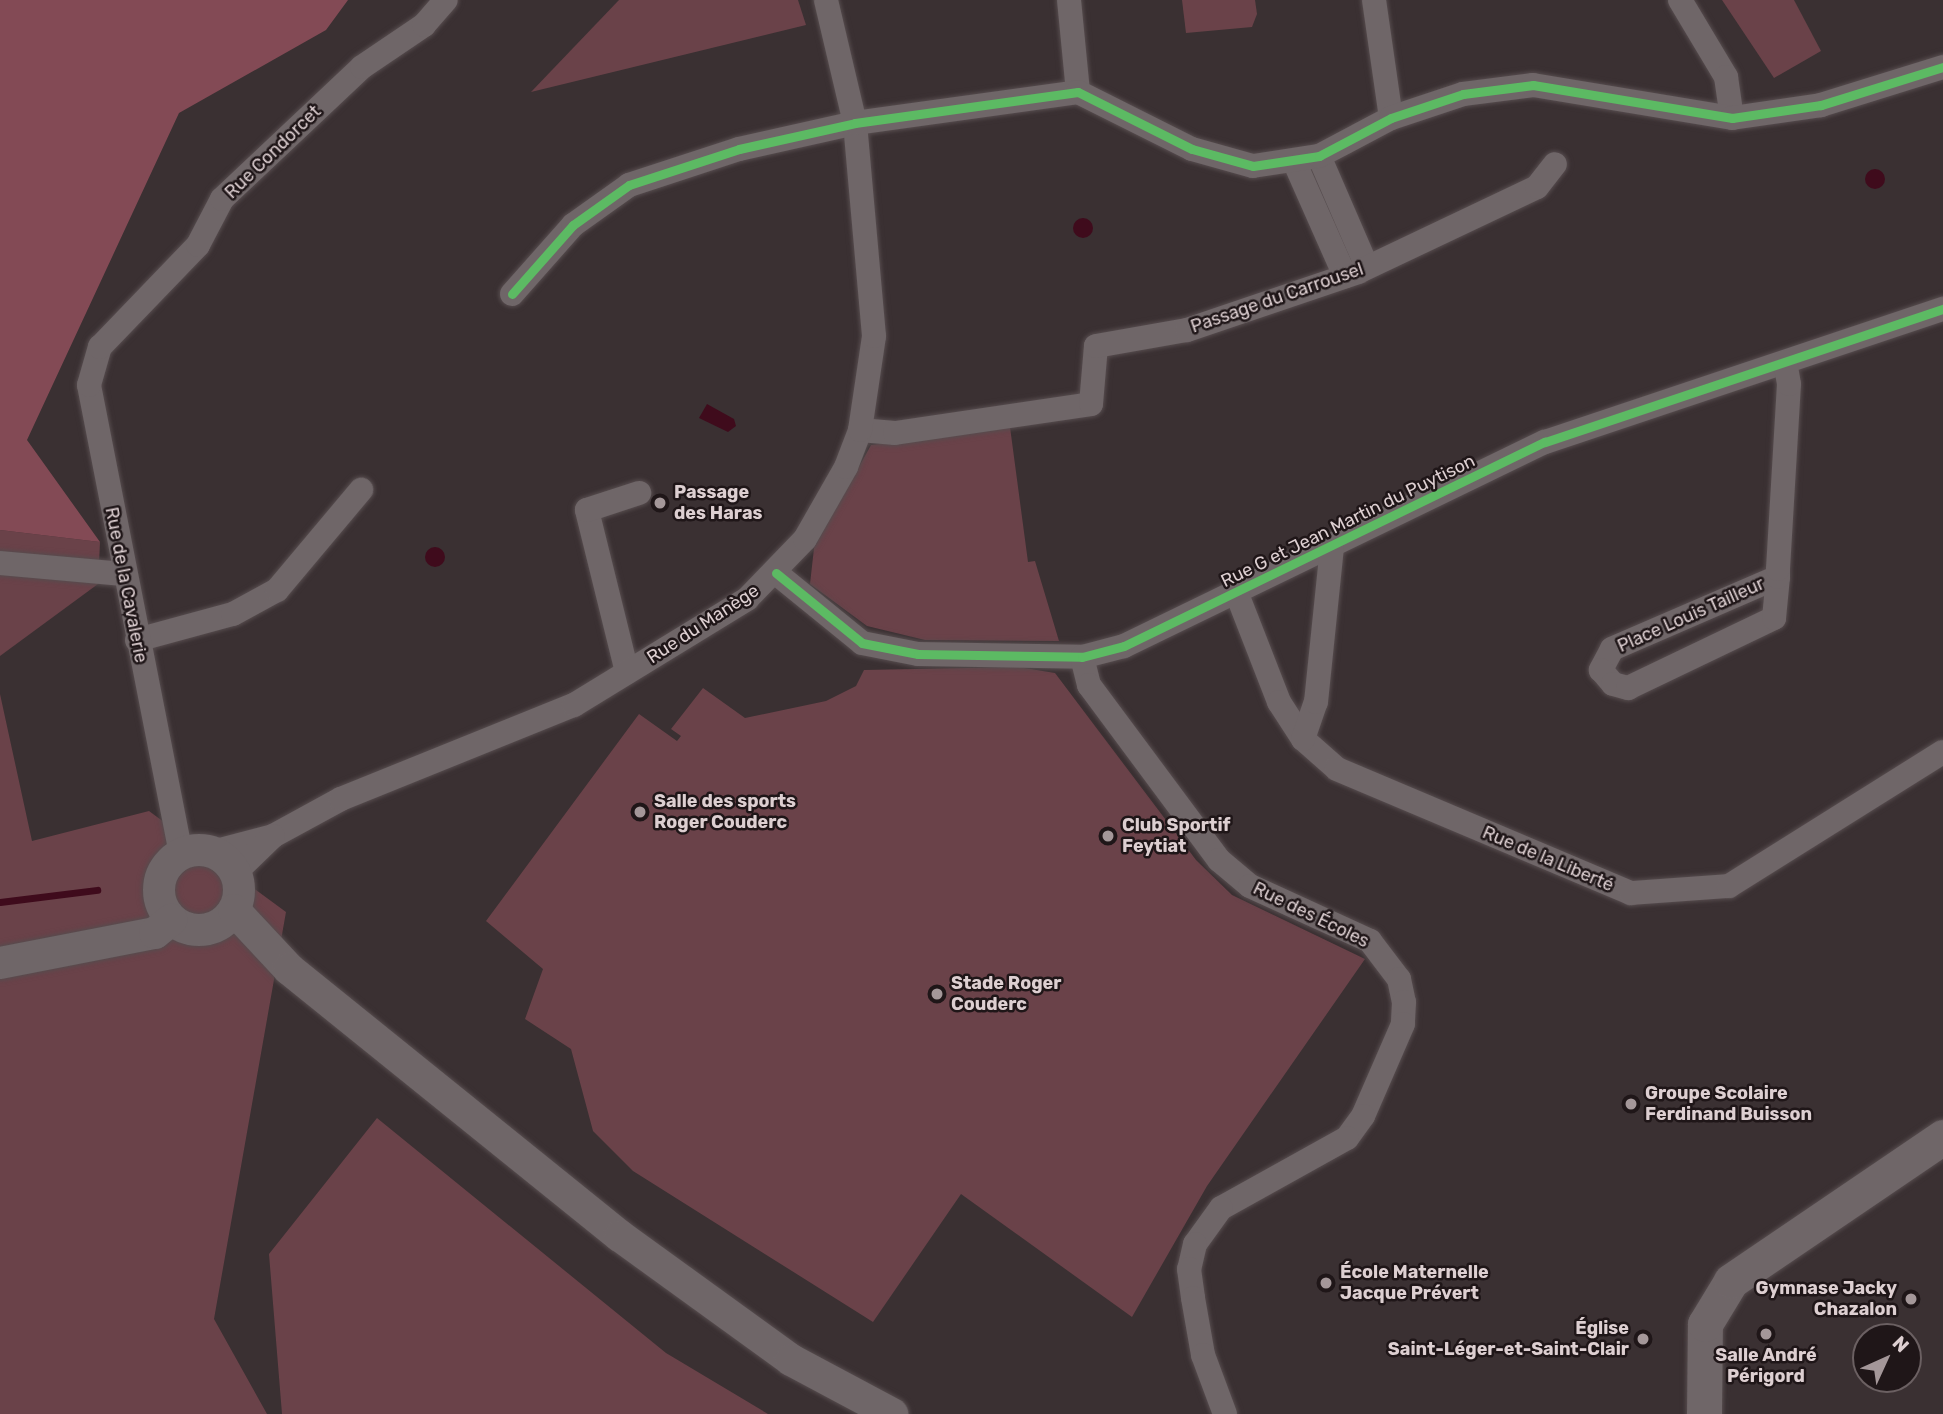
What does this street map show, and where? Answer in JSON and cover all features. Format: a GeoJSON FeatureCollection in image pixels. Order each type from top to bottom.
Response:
{"type":"FeatureCollection","features":[{"type":"Feature","properties":{"kind":"main road"},"geometry":{"type":"LineString","coordinates":[[1704,1414],[1705,1324],[1731,1281],[1943,1136]]}},
{"type":"Feature","properties":{"kind":"street","name":"Rue Condorcet"},"geometry":{"type":"LineString","coordinates":[[118,322],[198,244],[222,200],[362,67],[424,25],[446,0]]}},
{"type":"Feature","properties":{"kind":"street","name":"Rue du Manège"},"geometry":{"type":"LineString","coordinates":[[224,863],[341,799],[574,705],[718,618],[776,573],[829,501],[860,429],[874,337],[855,123],[826,0]]}},
{"type":"Feature","properties":{"kind":"street"},"geometry":{"type":"LineString","coordinates":[[1069,0],[1078,92]]}},
{"type":"Feature","properties":{"kind":"street"},"geometry":{"type":"LineString","coordinates":[[1374,0],[1391,118]]}},
{"type":"Feature","properties":{"kind":"street"},"geometry":{"type":"LineString","coordinates":[[1680,0],[1726,77],[1732,118]]}},
{"type":"Feature","properties":{"kind":"street"},"geometry":{"type":"LineString","coordinates":[[512,294],[573,225],[629,185],[739,149],[855,123],[1078,92],[1192,149],[1252,166],[1319,156],[1391,118],[1463,94],[1533,85],[1732,118],[1821,105],[1943,67]]}},
{"type":"Feature","properties":{"kind":"street"},"geometry":{"type":"LineString","coordinates":[[1319,156],[1356,272]]}},
{"type":"Feature","properties":{"kind":"street"},"geometry":{"type":"LineString","coordinates":[[1294,161],[1356,272]]}},
{"type":"Feature","properties":{"kind":"street","name":"Passage du Carrousel"},"geometry":{"type":"LineString","coordinates":[[860,429],[895,433],[1091,404],[1096,346],[1187,330],[1356,272],[1537,187],[1555,164]]}},
{"type":"Feature","properties":{"kind":"street","name":"Rue G et Jean Martin du Puytison"},"geometry":{"type":"LineString","coordinates":[[776,573],[862,643],[918,654],[1082,657],[1124,646],[1237,594],[1545,442],[1943,309]]}},
{"type":"Feature","properties":{"kind":"street","name":"Rue de la Cavalerie"},"geometry":{"type":"LineString","coordinates":[[118,322],[100,347],[89,386],[123,574],[181,853]]}},
{"type":"Feature","properties":{"kind":"street"},"geometry":{"type":"LineString","coordinates":[[1778,577],[1785,362]]}},
{"type":"Feature","properties":{"kind":"street"},"geometry":{"type":"LineString","coordinates":[[137,640],[233,614],[277,590],[361,490]]}},
{"type":"Feature","properties":{"kind":"street"},"geometry":{"type":"LineString","coordinates":[[627,672],[586,510],[639,493]]}},
{"type":"Feature","properties":{"kind":"street"},"geometry":{"type":"LineString","coordinates":[[1303,739],[1316,702],[1332,548]]}},
{"type":"Feature","properties":{"kind":"street"},"geometry":{"type":"LineString","coordinates":[[0,563],[123,574]]}},
{"type":"Feature","properties":{"kind":"street","name":"Place Louis Tailleur"},"geometry":{"type":"LineString","coordinates":[[1778,577],[1774,618],[1628,688],[1613,684],[1601,670],[1612,649],[1778,577]]}},
{"type":"Feature","properties":{"kind":"street","name":"Rue de la Liberté"},"geometry":{"type":"LineString","coordinates":[[1237,594],[1279,702],[1303,739],[1337,769],[1601,884],[1659,895],[1729,886],[1943,751]]}},
{"type":"Feature","properties":{"kind":"street","name":"Rue des Écoles"},"geometry":{"type":"LineString","coordinates":[[1082,657],[1089,685],[1219,860],[1250,886],[1370,941],[1399,979],[1404,1002],[1403,1024],[1363,1116],[1347,1138],[1222,1208],[1195,1244],[1189,1269],[1193,1298],[1203,1354],[1225,1414]]}},
{"type":"Feature","properties":{"kind":"street"},"geometry":{"type":"LineString","coordinates":[[165,906],[164,869],[181,853],[224,863],[234,910],[289,969],[729,1318],[892,1414]]}},
{"type":"Feature","properties":{"kind":"street"},"geometry":{"type":"LineString","coordinates":[[165,906],[203,930],[289,969]]}},
{"type":"Feature","properties":{"kind":"street"},"geometry":{"type":"LineString","coordinates":[[0,963],[106,943],[165,906]]}},
{"type":"Feature","properties":{"kind":"street"},"geometry":{"type":"LineString","coordinates":[[203,930],[234,910]]}},
{"type":"Feature","properties":{"kind":"shaded area"},"geometry":{"type":"Polygon","coordinates":[[[0,0],[348,0],[326,30],[179,113],[27,440],[100,542],[0,530],[0,0]]]}},
{"type":"Feature","properties":{"kind":"shaded area"},"geometry":{"type":"Polygon","coordinates":[[[619,0],[798,0],[806,25],[531,92],[619,0]]]}},
{"type":"Feature","properties":{"kind":"shaded area"},"geometry":{"type":"Polygon","coordinates":[[[1182,0],[1255,0],[1257,14],[1252,27],[1186,33],[1182,0]]]}},
{"type":"Feature","properties":{"kind":"shaded area"},"geometry":{"type":"Polygon","coordinates":[[[1722,0],[1794,0],[1821,51],[1774,78],[1722,0]]]}},
{"type":"Feature","properties":{"kind":"shaded area"},"geometry":{"type":"Polygon","coordinates":[[[1875,169],[1882,172],[1885,179],[1882,186],[1875,189],[1868,186],[1865,179],[1868,172],[1875,169]]]}},
{"type":"Feature","properties":{"kind":"shaded area"},"geometry":{"type":"Polygon","coordinates":[[[1083,218],[1090,221],[1093,228],[1090,235],[1083,238],[1076,235],[1073,228],[1076,221],[1083,218]]]}},
{"type":"Feature","properties":{"kind":"shaded area"},"geometry":{"type":"Polygon","coordinates":[[[707,404],[734,419],[736,426],[728,432],[699,418],[707,404]]]}},
{"type":"Feature","properties":{"kind":"shaded area"},"geometry":{"type":"Polygon","coordinates":[[[1010,427],[1028,562],[1035,561],[1059,641],[925,640],[867,626],[810,584],[814,548],[871,445],[1010,427]]]}},
{"type":"Feature","properties":{"kind":"shaded area"},"geometry":{"type":"Polygon","coordinates":[[[0,530],[100,542],[98,584],[0,656],[0,530]]]}},
{"type":"Feature","properties":{"kind":"shaded area"},"geometry":{"type":"Polygon","coordinates":[[[431,547],[439,547],[445,557],[439,567],[431,567],[425,561],[425,553],[431,547]]]}},
{"type":"Feature","properties":{"kind":"shaded area","name":"Stade Roger Couderc"},"geometry":{"type":"Polygon","coordinates":[[[1018,667],[1055,673],[1196,860],[1232,895],[1365,959],[1207,1186],[1132,1317],[961,1194],[873,1322],[633,1171],[593,1131],[571,1049],[525,1019],[543,969],[486,921],[639,714],[677,741],[681,736],[671,729],[703,688],[745,718],[826,701],[856,686],[864,670],[1018,667]]]}},
{"type":"Feature","properties":{"kind":"shaded area"},"geometry":{"type":"Polygon","coordinates":[[[0,694],[32,841],[149,811],[286,912],[214,1319],[267,1414],[0,1414],[0,694]]]}},
{"type":"Feature","properties":{"kind":"shaded area"},"geometry":{"type":"Polygon","coordinates":[[[377,1118],[666,1353],[768,1414],[282,1414],[269,1254],[377,1118]]]}},
{"type":"Feature","properties":{"kind":"waterway"},"geometry":{"type":"LineString","coordinates":[[0,902],[97,890]]}},
{"type":"Feature","properties":{"kind":"cycle path"},"geometry":{"type":"LineString","coordinates":[[512,294],[573,225],[629,185],[739,149],[855,123],[1078,92],[1192,149],[1253,166],[1319,156],[1391,118],[1463,94],[1533,85],[1732,118],[1821,105],[1943,67]]}},
{"type":"Feature","properties":{"kind":"cycle path"},"geometry":{"type":"LineString","coordinates":[[776,573],[862,643],[918,654],[1082,657],[1124,646],[1545,442],[1943,309]]}},
{"type":"Feature","properties":{"kind":"place","name":"Passage des Haras"},"geometry":{"type":"Point","coordinates":[660,503]}},
{"type":"Feature","properties":{"kind":"place","name":"Salle des sports Roger Couderc"},"geometry":{"type":"Point","coordinates":[640,812]}},
{"type":"Feature","properties":{"kind":"place","name":"Club Sportif Feytiat"},"geometry":{"type":"Point","coordinates":[1108,836]}},
{"type":"Feature","properties":{"kind":"place","name":"Stade Roger Couderc"},"geometry":{"type":"Point","coordinates":[937,994]}},
{"type":"Feature","properties":{"kind":"place","name":"Groupe Scolaire Ferdinand Buisson"},"geometry":{"type":"Point","coordinates":[1631,1104]}},
{"type":"Feature","properties":{"kind":"place","name":"École Maternelle Jacque Prévert"},"geometry":{"type":"Point","coordinates":[1326,1283]}},
{"type":"Feature","properties":{"kind":"place","name":"Gymnase Jacky Chazalon"},"geometry":{"type":"Point","coordinates":[1911,1299]}},
{"type":"Feature","properties":{"kind":"place","name":"Salle André Périgord"},"geometry":{"type":"Point","coordinates":[1766,1334]}},
{"type":"Feature","properties":{"kind":"place","name":"Église Saint-Léger-et-Saint-Clair"},"geometry":{"type":"Point","coordinates":[1643,1339]}}]}
